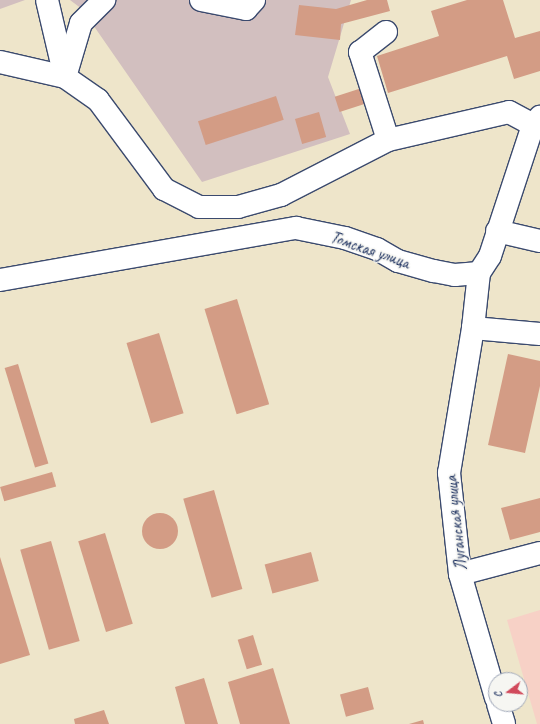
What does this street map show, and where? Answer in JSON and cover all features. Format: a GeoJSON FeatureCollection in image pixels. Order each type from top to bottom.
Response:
{"type":"FeatureCollection","features":[{"type":"Feature","properties":{"kind":"street"},"geometry":{"type":"LineString","coordinates":[[47,0],[65,77]]}},
{"type":"Feature","properties":{"kind":"street"},"geometry":{"type":"LineString","coordinates":[[65,77],[81,23],[104,0]]}},
{"type":"Feature","properties":{"kind":"street"},"geometry":{"type":"LineString","coordinates":[[201,0],[246,9],[254,0]]}},
{"type":"Feature","properties":{"kind":"street"},"geometry":{"type":"LineString","coordinates":[[386,32],[360,52],[388,140]]}},
{"type":"Feature","properties":{"kind":"street"},"geometry":{"type":"LineString","coordinates":[[0,62],[65,77],[98,100],[164,189],[199,207],[238,207],[281,195],[388,140],[509,112],[536,121],[497,231],[490,256],[479,273]]}},
{"type":"Feature","properties":{"kind":"street","name":"Томская улица"},"geometry":{"type":"LineString","coordinates":[[0,280],[296,228],[345,238],[377,249],[398,261],[434,271],[455,275],[479,273]]}},
{"type":"Feature","properties":{"kind":"street"},"geometry":{"type":"LineString","coordinates":[[497,231],[540,241]]}},
{"type":"Feature","properties":{"kind":"street","name":"Луганская улица"},"geometry":{"type":"LineString","coordinates":[[479,273],[473,328],[449,473],[460,574],[488,672]]}},
{"type":"Feature","properties":{"kind":"street"},"geometry":{"type":"LineString","coordinates":[[473,328],[540,334]]}},
{"type":"Feature","properties":{"kind":"street"},"geometry":{"type":"LineString","coordinates":[[460,574],[540,553]]}},
{"type":"Feature","properties":{"kind":"street"},"geometry":{"type":"LineString","coordinates":[[500,712],[504,724]]}},
{"type":"Feature","properties":{"kind":"shaded area"},"geometry":{"type":"Polygon","coordinates":[[[0,0],[25,0],[0,9],[0,0]]]}},
{"type":"Feature","properties":{"kind":"shaded area"},"geometry":{"type":"Polygon","coordinates":[[[70,0],[351,0],[328,77],[350,134],[202,182],[82,9],[70,0]]]}},
{"type":"Feature","properties":{"kind":"shaded area"},"geometry":{"type":"Polygon","coordinates":[[[540,610],[540,724],[537,724],[528,693],[528,672],[522,672],[507,620],[540,610]]]}},
{"type":"Feature","properties":{"kind":"building"},"geometry":{"type":"Polygon","coordinates":[[[367,0],[387,0],[390,11],[341,24],[340,40],[295,35],[299,5],[336,9],[367,0]]]}},
{"type":"Feature","properties":{"kind":"building"},"geometry":{"type":"Polygon","coordinates":[[[467,0],[503,0],[515,38],[540,31],[540,71],[514,79],[507,56],[388,93],[377,56],[439,36],[431,11],[467,0]]]}},
{"type":"Feature","properties":{"kind":"building"},"geometry":{"type":"Polygon","coordinates":[[[368,86],[373,101],[340,112],[335,97],[368,86]]]}},
{"type":"Feature","properties":{"kind":"building"},"geometry":{"type":"Polygon","coordinates":[[[276,96],[284,120],[206,145],[198,121],[276,96]]]}},
{"type":"Feature","properties":{"kind":"building"},"geometry":{"type":"Polygon","coordinates":[[[319,112],[326,137],[302,144],[295,119],[319,112]]]}},
{"type":"Feature","properties":{"kind":"building"},"geometry":{"type":"Polygon","coordinates":[[[237,299],[269,404],[237,414],[204,309],[237,299]]]}},
{"type":"Feature","properties":{"kind":"building"},"geometry":{"type":"Polygon","coordinates":[[[159,333],[184,413],[151,423],[126,343],[159,333]]]}},
{"type":"Feature","properties":{"kind":"building"},"geometry":{"type":"Polygon","coordinates":[[[508,354],[540,361],[540,386],[525,453],[488,445],[508,354]]]}},
{"type":"Feature","properties":{"kind":"building"},"geometry":{"type":"Polygon","coordinates":[[[18,364],[48,463],[35,468],[5,368],[18,364]]]}},
{"type":"Feature","properties":{"kind":"building"},"geometry":{"type":"Polygon","coordinates":[[[52,472],[56,486],[4,501],[0,487],[52,472]]]}},
{"type":"Feature","properties":{"kind":"building"},"geometry":{"type":"Polygon","coordinates":[[[214,490],[242,589],[212,598],[183,499],[214,490]]]}},
{"type":"Feature","properties":{"kind":"building"},"geometry":{"type":"Polygon","coordinates":[[[540,498],[540,532],[510,540],[501,508],[540,498]]]}},
{"type":"Feature","properties":{"kind":"building"},"geometry":{"type":"Polygon","coordinates":[[[164,513],[173,518],[177,524],[177,538],[173,544],[164,549],[156,549],[147,544],[143,538],[142,527],[147,518],[153,514],[164,513]]]}},
{"type":"Feature","properties":{"kind":"building"},"geometry":{"type":"Polygon","coordinates":[[[105,533],[133,624],[106,632],[78,541],[105,533]]]}},
{"type":"Feature","properties":{"kind":"building"},"geometry":{"type":"Polygon","coordinates":[[[51,541],[80,641],[49,650],[20,550],[51,541]]]}},
{"type":"Feature","properties":{"kind":"building"},"geometry":{"type":"Polygon","coordinates":[[[311,552],[319,581],[272,593],[265,564],[311,552]]]}},
{"type":"Feature","properties":{"kind":"building"},"geometry":{"type":"Polygon","coordinates":[[[0,557],[30,655],[0,664],[0,557]]]}},
{"type":"Feature","properties":{"kind":"building"},"geometry":{"type":"Polygon","coordinates":[[[253,635],[262,665],[247,669],[238,640],[253,635]]]}},
{"type":"Feature","properties":{"kind":"building"},"geometry":{"type":"Polygon","coordinates":[[[273,668],[290,724],[240,724],[228,682],[273,668]]]}},
{"type":"Feature","properties":{"kind":"building"},"geometry":{"type":"Polygon","coordinates":[[[204,678],[218,724],[185,724],[175,687],[204,678]]]}},
{"type":"Feature","properties":{"kind":"building"},"geometry":{"type":"Polygon","coordinates":[[[368,687],[374,709],[346,717],[340,695],[368,687]]]}},
{"type":"Feature","properties":{"kind":"building"},"geometry":{"type":"Polygon","coordinates":[[[104,710],[109,724],[75,724],[74,719],[104,710]]]}},
{"type":"Feature","properties":{"kind":"building"},"geometry":{"type":"Polygon","coordinates":[[[423,720],[424,724],[409,724],[423,720]]]}}]}
